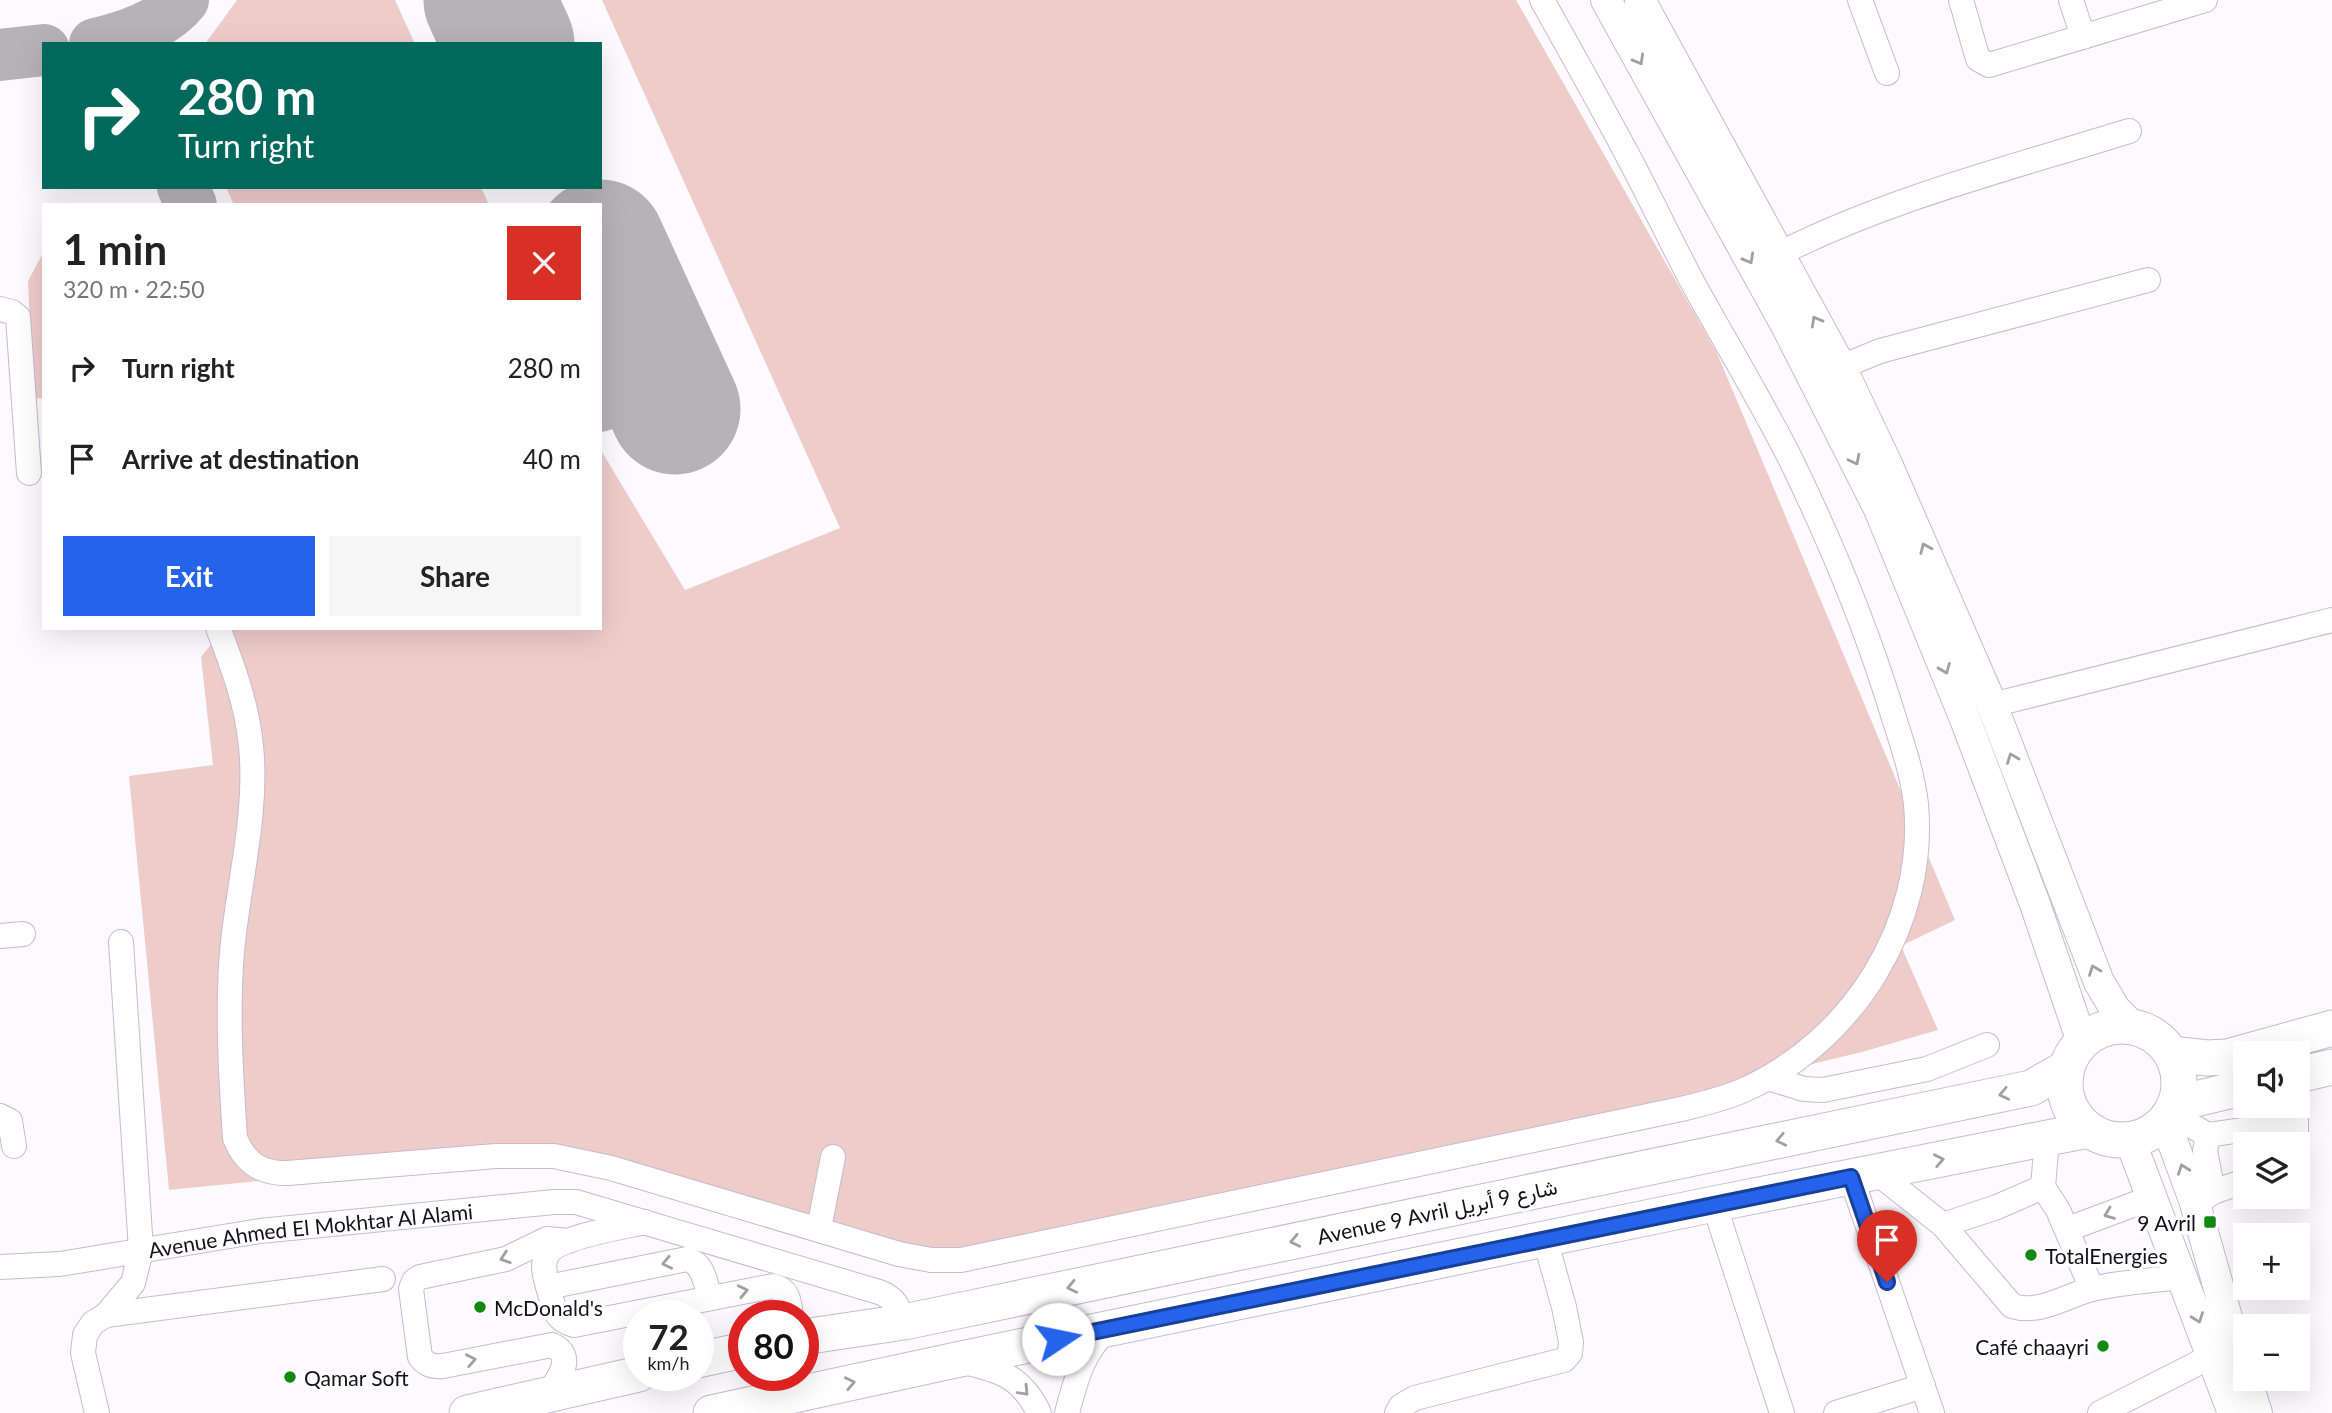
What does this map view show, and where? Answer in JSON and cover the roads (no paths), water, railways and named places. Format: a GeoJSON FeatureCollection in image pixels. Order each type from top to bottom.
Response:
{"type":"FeatureCollection","features":[{"type":"Feature","properties":{"kind":"highway"},"geometry":{"type":"LineString","coordinates":[[2170,1113],[2179,1087],[2178,1070],[2161,1041],[2147,1031],[2132,1026],[2114,1026],[2097,1031],[2074,1055],[2064,1085],[2067,1102],[2076,1118],[2088,1130],[2101,1137],[2130,1140],[2150,1133],[2170,1113],[2233,1091]]}},
{"type":"Feature","properties":{"kind":"highway"},"geometry":{"type":"LineString","coordinates":[[2171,1054],[2227,1057],[2332,1028]]}},
{"type":"Feature","properties":{"kind":"highway","name":"Avenue 9 Avril شارع 9 أبريل"},"geometry":{"type":"LineString","coordinates":[[819,1335],[904,1322],[2031,1088],[2074,1055]]}},
{"type":"Feature","properties":{"kind":"highway"},"geometry":{"type":"LineString","coordinates":[[2310,1072],[2332,1067]]}},
{"type":"Feature","properties":{"kind":"highway"},"geometry":{"type":"LineString","coordinates":[[711,1413],[1714,1204],[2088,1130]]}},
{"type":"Feature","properties":{"kind":"highway"},"geometry":{"type":"LineString","coordinates":[[467,1413],[623,1378]]}},
{"type":"Feature","properties":{"kind":"main road"},"geometry":{"type":"LineString","coordinates":[[1606,0],[1775,306],[1879,509],[1965,719],[2035,904],[2074,1055]]}},
{"type":"Feature","properties":{"kind":"main road"},"geometry":{"type":"LineString","coordinates":[[1640,0],[1841,368],[1892,476],[1992,705],[2099,982],[2115,1009],[2132,1026]]}},
{"type":"Feature","properties":{"kind":"main road"},"geometry":{"type":"LineString","coordinates":[[2170,1113],[2204,1198],[2233,1337]]}},
{"type":"Feature","properties":{"kind":"main road"},"geometry":{"type":"LineString","coordinates":[[2130,1140],[2233,1413]]}},
{"type":"Feature","properties":{"kind":"main road"},"geometry":{"type":"LineString","coordinates":[[2250,1391],[2257,1413]]}},
{"type":"Feature","properties":{"kind":"street"},"geometry":{"type":"LineString","coordinates":[[219,630],[238,681],[252,746],[251,802],[232,953],[230,991],[235,1138],[240,1151],[249,1162],[274,1174],[506,1156],[554,1156],[583,1161],[819,1228],[899,1254],[931,1260],[961,1260],[1681,1109],[1720,1100],[1768,1078],[1795,1061],[1836,1025],[1865,992],[1883,963],[1900,922],[1913,869],[1916,804],[1910,771],[1862,623],[1794,467],[1542,0]]}},
{"type":"Feature","properties":{"kind":"street"},"geometry":{"type":"LineString","coordinates":[[1860,0],[1887,73]]}},
{"type":"Feature","properties":{"kind":"street"},"geometry":{"type":"LineString","coordinates":[[1961,0],[1978,59],[1989,65],[2205,0]]}},
{"type":"Feature","properties":{"kind":"street"},"geometry":{"type":"LineString","coordinates":[[2071,0],[2083,37]]}},
{"type":"Feature","properties":{"kind":"street"},"geometry":{"type":"LineString","coordinates":[[1779,254],[1827,230],[1881,208],[2130,131]]}},
{"type":"Feature","properties":{"kind":"street"},"geometry":{"type":"LineString","coordinates":[[1841,368],[1880,351],[2148,280]]}},
{"type":"Feature","properties":{"kind":"street"},"geometry":{"type":"LineString","coordinates":[[0,309],[12,312],[18,317],[29,473]]}},
{"type":"Feature","properties":{"kind":"street"},"geometry":{"type":"LineString","coordinates":[[1992,705],[2332,620]]}},
{"type":"Feature","properties":{"kind":"street"},"geometry":{"type":"LineString","coordinates":[[97,1413],[83,1353],[85,1335],[93,1323],[106,1315],[133,1283],[141,1250],[121,942]]}},
{"type":"Feature","properties":{"kind":"street"},"geometry":{"type":"LineString","coordinates":[[1768,1078],[1804,1090],[1823,1090],[1927,1069],[1987,1045]]}},
{"type":"Feature","properties":{"kind":"street"},"geometry":{"type":"LineString","coordinates":[[2170,1113],[2208,1135],[2296,1124]]}},
{"type":"Feature","properties":{"kind":"street"},"geometry":{"type":"LineString","coordinates":[[0,1116],[10,1121],[14,1146]]}},
{"type":"Feature","properties":{"kind":"street"},"geometry":{"type":"LineString","coordinates":[[2208,1135],[2204,1198],[2233,1186]]}},
{"type":"Feature","properties":{"kind":"street"},"geometry":{"type":"LineString","coordinates":[[2047,1139],[2043,1187],[2059,1210],[2092,1289]]}},
{"type":"Feature","properties":{"kind":"street"},"geometry":{"type":"LineString","coordinates":[[819,1228],[833,1157]]}},
{"type":"Feature","properties":{"kind":"street"},"geometry":{"type":"LineString","coordinates":[[1863,1175],[1943,1225],[2012,1306],[2034,1309],[2092,1289],[2134,1281],[2183,1277]]}},
{"type":"Feature","properties":{"kind":"street"},"geometry":{"type":"LineString","coordinates":[[1863,1175],[1932,1413]]}},
{"type":"Feature","properties":{"kind":"street"},"geometry":{"type":"LineString","coordinates":[[1943,1225],[1997,1207],[2043,1187]]}},
{"type":"Feature","properties":{"kind":"street"},"geometry":{"type":"LineString","coordinates":[[2068,1229],[2151,1198]]}},
{"type":"Feature","properties":{"kind":"street","name":"Avenue Ahmed El Mokhtar Al Alami"},"geometry":{"type":"LineString","coordinates":[[0,1267],[60,1264],[260,1231],[576,1202],[889,1296],[897,1303],[904,1322]]}},
{"type":"Feature","properties":{"kind":"street"},"geometry":{"type":"LineString","coordinates":[[1714,1204],[1782,1413]]}},
{"type":"Feature","properties":{"kind":"street"},"geometry":{"type":"LineString","coordinates":[[646,1221],[552,1247],[543,1265],[556,1314],[564,1322],[574,1325],[773,1286],[782,1288],[788,1300]]}},
{"type":"Feature","properties":{"kind":"street"},"geometry":{"type":"LineString","coordinates":[[549,1394],[561,1375],[565,1360],[563,1352],[552,1345],[443,1366],[426,1364],[420,1357],[411,1289],[414,1281],[420,1277],[506,1259],[547,1239],[569,1241]]}},
{"type":"Feature","properties":{"kind":"street"},"geometry":{"type":"LineString","coordinates":[[1397,1413],[1402,1406],[1415,1398],[1564,1360],[1570,1353],[1571,1342],[1564,1307],[1545,1239]]}},
{"type":"Feature","properties":{"kind":"street"},"geometry":{"type":"LineString","coordinates":[[548,1287],[687,1259],[700,1266],[710,1298]]}},
{"type":"Feature","properties":{"kind":"street"},"geometry":{"type":"LineString","coordinates":[[106,1315],[383,1279]]}},
{"type":"Feature","properties":{"kind":"street"},"geometry":{"type":"LineString","coordinates":[[1067,1413],[1079,1369],[1095,1341],[1108,1329]]}},
{"type":"Feature","properties":{"kind":"street"},"geometry":{"type":"LineString","coordinates":[[2100,1413],[2212,1356]]}},
{"type":"Feature","properties":{"kind":"street"},"geometry":{"type":"LineString","coordinates":[[956,1360],[996,1369],[1012,1379],[1032,1398],[1039,1413]]}},
{"type":"Feature","properties":{"kind":"street"},"geometry":{"type":"LineString","coordinates":[[1836,1413],[1923,1386]]}},
{"type":"Feature","properties":{"kind":"place","name":"9 Avril"},"geometry":{"type":"Point","coordinates":[2210,1222]}},
{"type":"Feature","properties":{"kind":"place","name":"TotalEnergies"},"geometry":{"type":"Point","coordinates":[2031,1255]}},
{"type":"Feature","properties":{"kind":"place","name":"McDonald's"},"geometry":{"type":"Point","coordinates":[480,1307]}},
{"type":"Feature","properties":{"kind":"place","name":"Café chaayri"},"geometry":{"type":"Point","coordinates":[2103,1346]}},
{"type":"Feature","properties":{"kind":"place","name":"Qamar Soft"},"geometry":{"type":"Point","coordinates":[290,1377]}}]}
